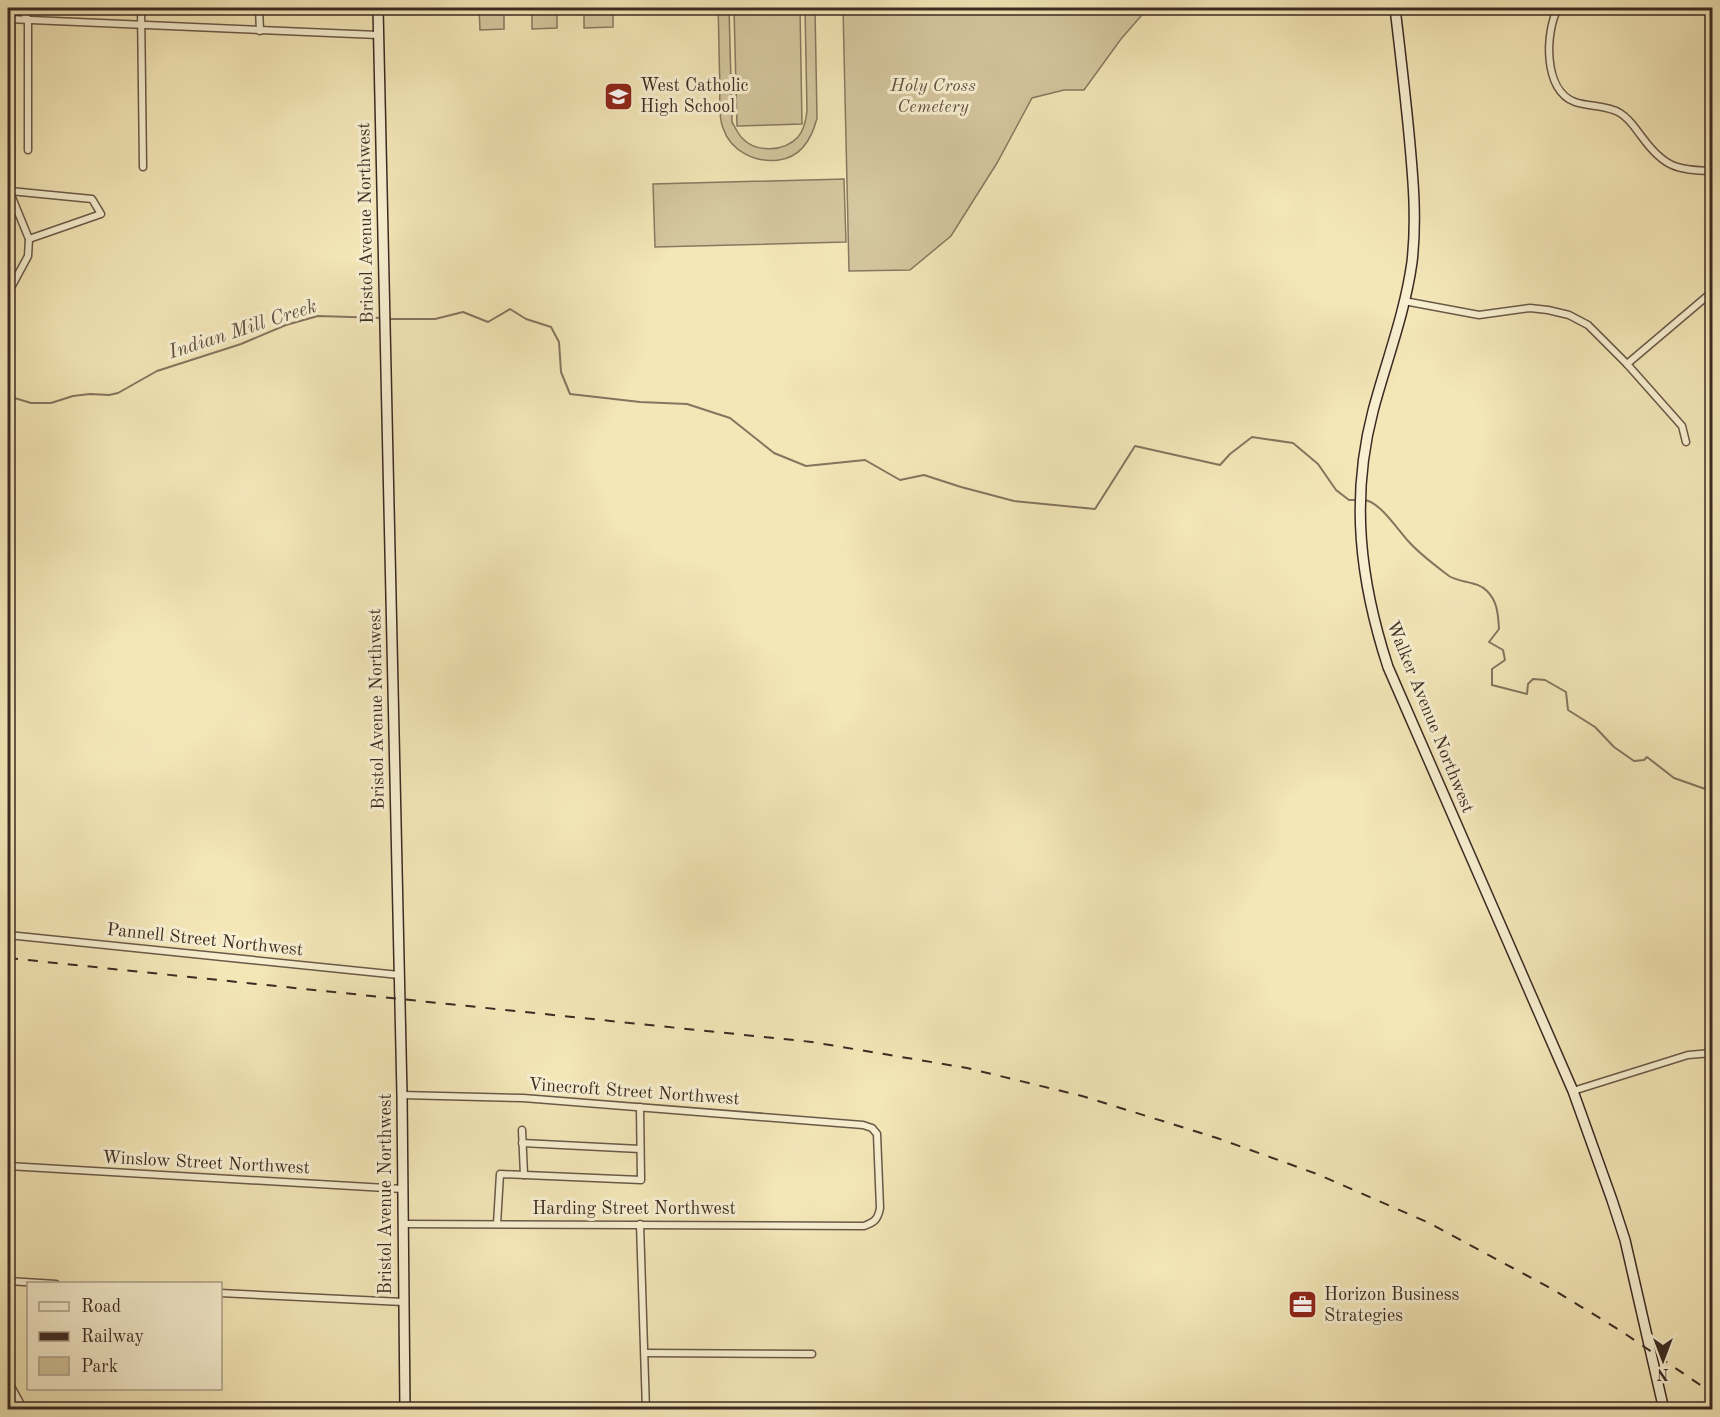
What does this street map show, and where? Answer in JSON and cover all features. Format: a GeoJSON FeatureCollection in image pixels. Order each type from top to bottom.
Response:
{"type":"FeatureCollection","features":[{"type":"Feature","properties":{"kind":"main road","name":"Bristol Avenue Northwest"},"geometry":{"type":"LineString","coordinates":[[378,8],[402,1095],[405,1410]]}},
{"type":"Feature","properties":{"kind":"main road","name":"Walker Avenue Northwest"},"geometry":{"type":"LineString","coordinates":[[1395,8],[1415,198],[1412,262],[1404,301],[1372,413],[1363,460],[1359,525],[1363,570],[1369,601],[1388,667],[1572,1091],[1612,1200],[1625,1240],[1664,1410]]}},
{"type":"Feature","properties":{"kind":"street"},"geometry":{"type":"LineString","coordinates":[[21,8],[28,20],[28,150]]}},
{"type":"Feature","properties":{"kind":"street"},"geometry":{"type":"LineString","coordinates":[[141,8],[143,167]]}},
{"type":"Feature","properties":{"kind":"street"},"geometry":{"type":"LineString","coordinates":[[259,8],[260,31]]}},
{"type":"Feature","properties":{"kind":"street"},"geometry":{"type":"LineString","coordinates":[[1558,8],[1550,33],[1550,71],[1555,86],[1563,95],[1575,102],[1617,111],[1631,121],[1659,158],[1675,168],[1713,171]]}},
{"type":"Feature","properties":{"kind":"street"},"geometry":{"type":"LineString","coordinates":[[8,293],[28,256],[29,238],[9,193],[9,19],[378,35]]}},
{"type":"Feature","properties":{"kind":"street"},"geometry":{"type":"LineString","coordinates":[[9,193],[92,199],[101,214],[29,238]]}},
{"type":"Feature","properties":{"kind":"street"},"geometry":{"type":"LineString","coordinates":[[1627,364],[1713,292]]}},
{"type":"Feature","properties":{"kind":"street"},"geometry":{"type":"LineString","coordinates":[[1404,301],[1479,315],[1530,308],[1569,315],[1588,325],[1627,364],[1682,426],[1686,442]]}},
{"type":"Feature","properties":{"kind":"street","name":"Pannell Street Northwest"},"geometry":{"type":"LineString","coordinates":[[8,935],[399,975]]}},
{"type":"Feature","properties":{"kind":"street"},"geometry":{"type":"LineString","coordinates":[[1572,1091],[1688,1055],[1713,1053]]}},
{"type":"Feature","properties":{"kind":"street","name":"Vinecroft Street Northwest"},"geometry":{"type":"LineString","coordinates":[[402,1095],[523,1098],[863,1125],[872,1128],[877,1134],[880,1208],[878,1218],[873,1223],[864,1226]]}},
{"type":"Feature","properties":{"kind":"street"},"geometry":{"type":"LineString","coordinates":[[497,1224],[500,1174],[640,1180],[640,1107]]}},
{"type":"Feature","properties":{"kind":"street"},"geometry":{"type":"LineString","coordinates":[[522,1130],[524,1175]]}},
{"type":"Feature","properties":{"kind":"street"},"geometry":{"type":"LineString","coordinates":[[522,1143],[640,1149]]}},
{"type":"Feature","properties":{"kind":"street","name":"Winslow Street Northwest"},"geometry":{"type":"LineString","coordinates":[[8,1166],[403,1189]]}},
{"type":"Feature","properties":{"kind":"street","name":"Harding Street Northwest"},"geometry":{"type":"LineString","coordinates":[[404,1224],[864,1226]]}},
{"type":"Feature","properties":{"kind":"street"},"geometry":{"type":"LineString","coordinates":[[640,1224],[646,1410]]}},
{"type":"Feature","properties":{"kind":"street"},"geometry":{"type":"LineString","coordinates":[[8,1281],[27,1282]]}},
{"type":"Feature","properties":{"kind":"street"},"geometry":{"type":"LineString","coordinates":[[222,1293],[403,1302]]}},
{"type":"Feature","properties":{"kind":"street"},"geometry":{"type":"LineString","coordinates":[[645,1353],[812,1353]]}},
{"type":"Feature","properties":{"kind":"street"},"geometry":{"type":"LineString","coordinates":[[8,1381],[24,1410]]}},
{"type":"Feature","properties":{"kind":"green space"},"geometry":{"type":"Polygon","coordinates":[[[479,8],[504,8],[504,29],[480,30],[479,8]]]}},
{"type":"Feature","properties":{"kind":"green space"},"geometry":{"type":"Polygon","coordinates":[[[532,8],[557,8],[557,28],[532,29],[532,8]]]}},
{"type":"Feature","properties":{"kind":"green space"},"geometry":{"type":"Polygon","coordinates":[[[584,8],[613,8],[613,27],[584,28],[584,8]]]}},
{"type":"Feature","properties":{"kind":"green space"},"geometry":{"type":"Polygon","coordinates":[[[718,8],[729,8],[732,122],[748,143],[770,149],[792,142],[798,137],[804,125],[807,111],[805,8],[815,8],[817,118],[809,139],[794,155],[779,160],[753,158],[732,144],[727,136],[721,123],[720,113],[718,8]]]}},
{"type":"Feature","properties":{"kind":"green space"},"geometry":{"type":"Polygon","coordinates":[[[734,8],[800,8],[802,124],[737,126],[734,8]]]}},
{"type":"Feature","properties":{"kind":"green space","name":"Holy Cross Cemetery"},"geometry":{"type":"Polygon","coordinates":[[[843,8],[1148,8],[1121,39],[1084,90],[1064,90],[1032,98],[997,163],[951,236],[910,270],[849,271],[843,8]]]}},
{"type":"Feature","properties":{"kind":"green space"},"geometry":{"type":"Polygon","coordinates":[[[844,179],[846,242],[655,247],[653,184],[844,179]]]}},
{"type":"Feature","properties":{"kind":"waterway","name":"Indian Mill Creek"},"geometry":{"type":"LineString","coordinates":[[389,319],[435,319],[463,312],[488,322],[510,309],[526,319],[551,327],[559,342],[561,372],[570,394],[640,402],[687,404],[730,418],[774,453],[806,466],[865,460],[900,480],[924,475],[1014,501],[1095,509],[1135,446],[1220,465],[1252,437],[1293,443],[1318,464],[1336,490],[1349,500],[1358,500]]}},
{"type":"Feature","properties":{"kind":"waterway","name":"Indian Mill Creek"},"geometry":{"type":"LineString","coordinates":[[8,396],[31,403],[51,403],[73,396],[109,395],[118,393],[157,371],[241,344],[286,325],[318,316],[383,318]]}},
{"type":"Feature","properties":{"kind":"waterway","name":"Indian Mill Creek"},"geometry":{"type":"LineString","coordinates":[[1364,500],[1383,511],[1414,547],[1449,576],[1479,585],[1491,595],[1497,609],[1499,629],[1489,642],[1503,650],[1505,660],[1492,669],[1492,685],[1527,694],[1528,684],[1533,679],[1545,680],[1566,692],[1568,710],[1595,727],[1614,747],[1634,761],[1644,760],[1647,757],[1674,778],[1711,791],[1712,794]]}},
{"type":"Feature","properties":{"kind":"railway"},"geometry":{"type":"LineString","coordinates":[[8,958],[812,1042],[967,1068],[1082,1096],[1217,1138],[1317,1174],[1427,1222],[1552,1289],[1621,1331],[1712,1393]]}},
{"type":"Feature","properties":{"kind":"place","name":"West Catholic High School"},"geometry":{"type":"Point","coordinates":[619,96]}},
{"type":"Feature","properties":{"kind":"place","name":"Horizon Business Strategies"},"geometry":{"type":"Point","coordinates":[1303,1305]}}]}
